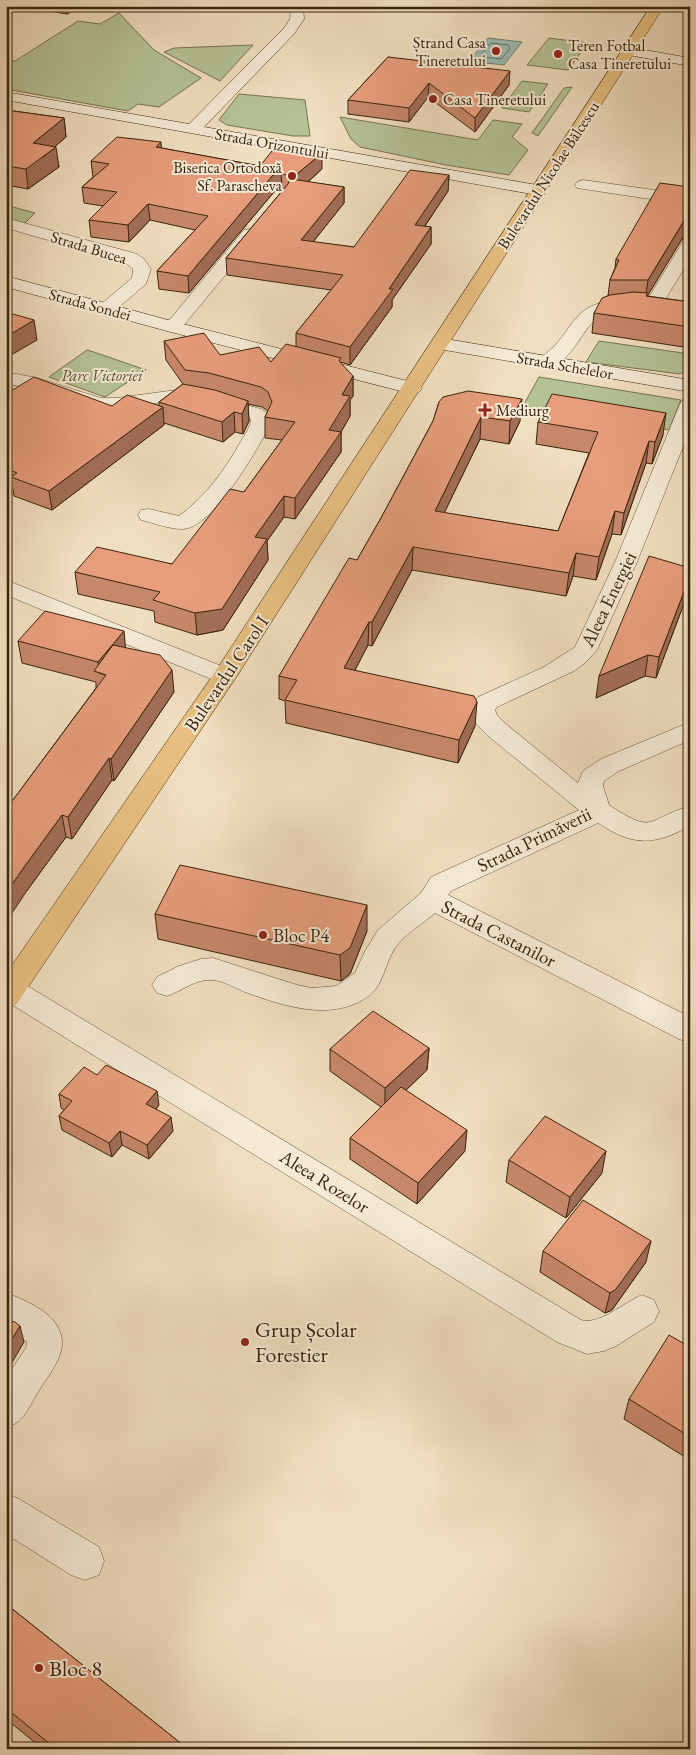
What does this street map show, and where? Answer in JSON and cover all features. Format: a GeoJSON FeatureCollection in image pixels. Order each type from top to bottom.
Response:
{"type":"FeatureCollection","features":[{"type":"Feature","properties":{"kind":"main road","name":"Bulevardul Nicolae Bălcescu"},"geometry":{"type":"LineString","coordinates":[[440,344],[658,6]]}},
{"type":"Feature","properties":{"kind":"main road","name":"Bulevardul Carol I"},"geometry":{"type":"LineString","coordinates":[[9,993],[225,676],[440,344]]}},
{"type":"Feature","properties":{"kind":"street"},"geometry":{"type":"LineString","coordinates":[[192,130],[289,31],[296,19],[297,6]]}},
{"type":"Feature","properties":{"kind":"street"},"geometry":{"type":"LineString","coordinates":[[628,51],[690,62]]}},
{"type":"Feature","properties":{"kind":"street","name":"Strada Orizontului"},"geometry":{"type":"LineString","coordinates":[[6,96],[538,190]]}},
{"type":"Feature","properties":{"kind":"street"},"geometry":{"type":"LineString","coordinates":[[584,185],[690,200]]}},
{"type":"Feature","properties":{"kind":"street"},"geometry":{"type":"LineString","coordinates":[[173,327],[262,219]]}},
{"type":"Feature","properties":{"kind":"street","name":"Strada Bucea"},"geometry":{"type":"LineString","coordinates":[[6,223],[131,258],[138,263],[142,270],[140,280],[106,309]]}},
{"type":"Feature","properties":{"kind":"street"},"geometry":{"type":"LineString","coordinates":[[652,307],[690,244]]}},
{"type":"Feature","properties":{"kind":"street","name":"Strada Sondei"},"geometry":{"type":"LineString","coordinates":[[6,281],[173,327],[412,388]]}},
{"type":"Feature","properties":{"kind":"street"},"geometry":{"type":"LineString","coordinates":[[547,362],[558,354],[591,314],[602,309],[621,306],[690,310]]}},
{"type":"Feature","properties":{"kind":"street","name":"Strada Schelelor"},"geometry":{"type":"LineString","coordinates":[[440,344],[690,386]]}},
{"type":"Feature","properties":{"kind":"street"},"geometry":{"type":"LineString","coordinates":[[6,378],[31,381],[87,401],[102,404],[119,405],[165,396],[186,396],[254,413],[262,418],[248,449],[226,485],[198,513],[183,522],[149,515]]}},
{"type":"Feature","properties":{"kind":"street","name":"Aleea Energiei"},"geometry":{"type":"LineString","coordinates":[[598,812],[497,730],[485,718],[483,710],[487,702],[563,667],[576,660],[585,650],[635,565],[690,404]]}},
{"type":"Feature","properties":{"kind":"street"},"geometry":{"type":"LineString","coordinates":[[6,588],[225,676]]}},
{"type":"Feature","properties":{"kind":"street","name":"Strada Primăverii"},"geometry":{"type":"LineString","coordinates":[[432,900],[438,888],[447,881],[598,812],[590,786],[592,776],[610,765],[690,730]]}},
{"type":"Feature","properties":{"kind":"street"},"geometry":{"type":"LineString","coordinates":[[598,812],[636,833],[658,830],[690,815]]}},
{"type":"Feature","properties":{"kind":"street","name":"Strada Castanilor"},"geometry":{"type":"LineString","coordinates":[[166,985],[197,971],[214,969],[279,994],[322,999],[339,997],[352,992],[363,983],[372,972],[383,944],[406,921],[432,900],[690,1030]]}},
{"type":"Feature","properties":{"kind":"street","name":"Aleea Rozelor"},"geometry":{"type":"LineString","coordinates":[[9,993],[569,1331],[587,1338],[604,1335],[642,1312]]}},
{"type":"Feature","properties":{"kind":"street"},"geometry":{"type":"LineString","coordinates":[[6,1308],[25,1316],[37,1326],[44,1338],[43,1352],[6,1412]]}},
{"type":"Feature","properties":{"kind":"street"},"geometry":{"type":"LineString","coordinates":[[6,1512],[85,1561]]}},
{"type":"Feature","properties":{"kind":"green space"},"geometry":{"type":"Polygon","coordinates":[[[119,13],[154,50],[201,78],[159,107],[138,104],[128,111],[6,89],[6,60],[15,61],[78,21],[100,24],[119,13]]]}},
{"type":"Feature","properties":{"kind":"green space","name":"Teren Fotbal Casa Tineretului"},"geometry":{"type":"Polygon","coordinates":[[[549,38],[588,43],[568,70],[527,65],[549,38]]]}},
{"type":"Feature","properties":{"kind":"green space"},"geometry":{"type":"Polygon","coordinates":[[[253,45],[220,81],[164,52],[174,48],[253,45]]]}},
{"type":"Feature","properties":{"kind":"green space"},"geometry":{"type":"Polygon","coordinates":[[[522,81],[548,84],[529,112],[502,108],[522,81]]]}},
{"type":"Feature","properties":{"kind":"green space"},"geometry":{"type":"Polygon","coordinates":[[[572,87],[538,136],[532,133],[564,88],[572,87]]]}},
{"type":"Feature","properties":{"kind":"green space"},"geometry":{"type":"Polygon","coordinates":[[[239,94],[305,100],[310,136],[293,136],[227,125],[219,120],[239,94]]]}},
{"type":"Feature","properties":{"kind":"green space"},"geometry":{"type":"Polygon","coordinates":[[[340,117],[478,140],[493,120],[522,124],[512,137],[528,150],[509,175],[446,165],[360,147],[351,139],[340,117]]]}},
{"type":"Feature","properties":{"kind":"green space"},"geometry":{"type":"Polygon","coordinates":[[[6,205],[35,213],[24,224],[6,219],[6,205]]]}},
{"type":"Feature","properties":{"kind":"green space"},"geometry":{"type":"Polygon","coordinates":[[[599,341],[690,354],[690,369],[680,374],[586,362],[599,341]]]}},
{"type":"Feature","properties":{"kind":"green space","name":"Parc Victoriei"},"geometry":{"type":"Polygon","coordinates":[[[87,350],[146,370],[105,397],[49,377],[87,350]]]}},
{"type":"Feature","properties":{"kind":"green space"},"geometry":{"type":"Polygon","coordinates":[[[539,377],[681,400],[669,430],[523,406],[539,377]]]}},
{"type":"Feature","properties":{"kind":"water","name":"Ștrand Casa Tineretului"},"geometry":{"type":"Polygon","coordinates":[[[488,38],[522,42],[504,65],[469,61],[488,38]]]}},
{"type":"Feature","properties":{"kind":"building"},"geometry":{"type":"Polygon","coordinates":[[[388,57],[510,71],[475,118],[429,83],[409,108],[348,100],[388,57]]]}},
{"type":"Feature","properties":{"kind":"building"},"geometry":{"type":"Polygon","coordinates":[[[6,110],[64,118],[33,143],[56,147],[26,169],[6,166],[6,110]]]}},
{"type":"Feature","properties":{"kind":"building"},"geometry":{"type":"Polygon","coordinates":[[[117,137],[161,142],[156,147],[260,166],[272,151],[278,148],[288,147],[322,153],[291,179],[344,187],[301,240],[354,247],[410,170],[449,175],[415,225],[431,227],[389,289],[393,289],[350,347],[296,333],[343,275],[226,258],[288,184],[290,179],[288,176],[281,173],[273,175],[188,276],[157,271],[208,216],[148,204],[128,225],[89,220],[117,192],[82,187],[109,164],[91,161],[117,137]]]}},
{"type":"Feature","properties":{"kind":"building"},"geometry":{"type":"Polygon","coordinates":[[[660,183],[690,187],[690,218],[685,219],[648,280],[610,280],[619,260],[616,259],[660,183]]]}},
{"type":"Feature","properties":{"kind":"building"},"geometry":{"type":"Polygon","coordinates":[[[633,292],[648,293],[646,296],[690,302],[690,327],[594,313],[602,298],[633,292]]]}},
{"type":"Feature","properties":{"kind":"building"},"geometry":{"type":"Polygon","coordinates":[[[6,312],[34,320],[6,337],[6,312]]]}},
{"type":"Feature","properties":{"kind":"building"},"geometry":{"type":"Polygon","coordinates":[[[204,333],[220,355],[259,347],[271,362],[286,344],[341,358],[339,361],[353,376],[342,395],[350,396],[329,430],[341,432],[295,498],[284,496],[255,537],[267,539],[222,609],[195,613],[153,600],[160,592],[75,572],[97,547],[172,564],[230,489],[244,492],[295,422],[265,417],[272,402],[268,392],[261,387],[209,373],[185,370],[164,341],[204,333]]]}},
{"type":"Feature","properties":{"kind":"building"},"geometry":{"type":"Polygon","coordinates":[[[34,377],[112,406],[127,395],[163,407],[49,491],[11,477],[17,473],[6,468],[6,394],[34,377]]]}},
{"type":"Feature","properties":{"kind":"building"},"geometry":{"type":"Polygon","coordinates":[[[183,384],[215,390],[248,401],[242,414],[234,412],[222,422],[159,402],[183,384]]]}},
{"type":"Feature","properties":{"kind":"building"},"geometry":{"type":"Polygon","coordinates":[[[468,391],[522,399],[510,421],[481,417],[435,511],[558,531],[598,432],[538,422],[552,394],[666,413],[655,442],[649,441],[624,513],[615,511],[599,557],[576,553],[569,573],[413,547],[372,622],[369,622],[344,668],[474,696],[477,702],[459,740],[285,700],[297,680],[279,676],[349,558],[357,560],[433,421],[439,402],[443,397],[468,391]]]}},
{"type":"Feature","properties":{"kind":"building"},"geometry":{"type":"Polygon","coordinates":[[[649,556],[690,568],[690,576],[659,657],[648,655],[599,676],[649,556]]]}},
{"type":"Feature","properties":{"kind":"building"},"geometry":{"type":"Polygon","coordinates":[[[45,611],[124,631],[98,662],[18,641],[45,611]]]}},
{"type":"Feature","properties":{"kind":"building"},"geometry":{"type":"Polygon","coordinates":[[[113,645],[160,655],[172,670],[111,759],[109,758],[68,817],[62,815],[6,893],[6,803],[10,804],[106,675],[94,671],[113,645]]]}},
{"type":"Feature","properties":{"kind":"building"},"geometry":{"type":"Polygon","coordinates":[[[180,865],[367,905],[350,948],[340,955],[155,914],[180,865]]]}},
{"type":"Feature","properties":{"kind":"building"},"geometry":{"type":"Polygon","coordinates":[[[373,1011],[429,1048],[385,1088],[330,1049],[373,1011]]]}},
{"type":"Feature","properties":{"kind":"building"},"geometry":{"type":"Polygon","coordinates":[[[106,1065],[157,1091],[146,1104],[171,1117],[147,1145],[120,1131],[109,1143],[59,1116],[72,1101],[59,1094],[84,1067],[97,1075],[106,1065]]]}},
{"type":"Feature","properties":{"kind":"building"},"geometry":{"type":"Polygon","coordinates":[[[401,1087],[467,1130],[418,1183],[350,1138],[401,1087]]]}},
{"type":"Feature","properties":{"kind":"building"},"geometry":{"type":"Polygon","coordinates":[[[545,1116],[606,1151],[570,1197],[509,1160],[545,1116]]]}},
{"type":"Feature","properties":{"kind":"building"},"geometry":{"type":"Polygon","coordinates":[[[583,1200],[651,1241],[616,1289],[610,1293],[543,1251],[583,1200]]]}},
{"type":"Feature","properties":{"kind":"building"},"geometry":{"type":"Polygon","coordinates":[[[6,1319],[20,1326],[6,1349],[6,1319]]]}},
{"type":"Feature","properties":{"kind":"building"},"geometry":{"type":"Polygon","coordinates":[[[669,1335],[690,1347],[690,1437],[629,1399],[669,1335]]]}},
{"type":"Feature","properties":{"kind":"building","name":"Bloc 8"},"geometry":{"type":"Polygon","coordinates":[[[6,1604],[188,1749],[56,1749],[6,1708],[6,1604]]]}},
{"type":"Feature","properties":{"kind":"place","name":"Ștrand Casa Tineretului"},"geometry":{"type":"Point","coordinates":[496,51]}},
{"type":"Feature","properties":{"kind":"place","name":"Teren Fotbal Casa Tineretului"},"geometry":{"type":"Point","coordinates":[558,54]}},
{"type":"Feature","properties":{"kind":"place","name":"Casa Tineretului"},"geometry":{"type":"Point","coordinates":[433,99]}},
{"type":"Feature","properties":{"kind":"place","name":"Biserica Ortodoxă Sf. Parascheva"},"geometry":{"type":"Point","coordinates":[292,176]}},
{"type":"Feature","properties":{"kind":"place","name":"Mediurg"},"geometry":{"type":"Point","coordinates":[485,410]}},
{"type":"Feature","properties":{"kind":"place","name":"Bloc P4"},"geometry":{"type":"Point","coordinates":[263,935]}},
{"type":"Feature","properties":{"kind":"place","name":"Grup Școlar Forestier"},"geometry":{"type":"Point","coordinates":[245,1342]}},
{"type":"Feature","properties":{"kind":"place","name":"Bloc 8"},"geometry":{"type":"Point","coordinates":[39,1668]}}]}
